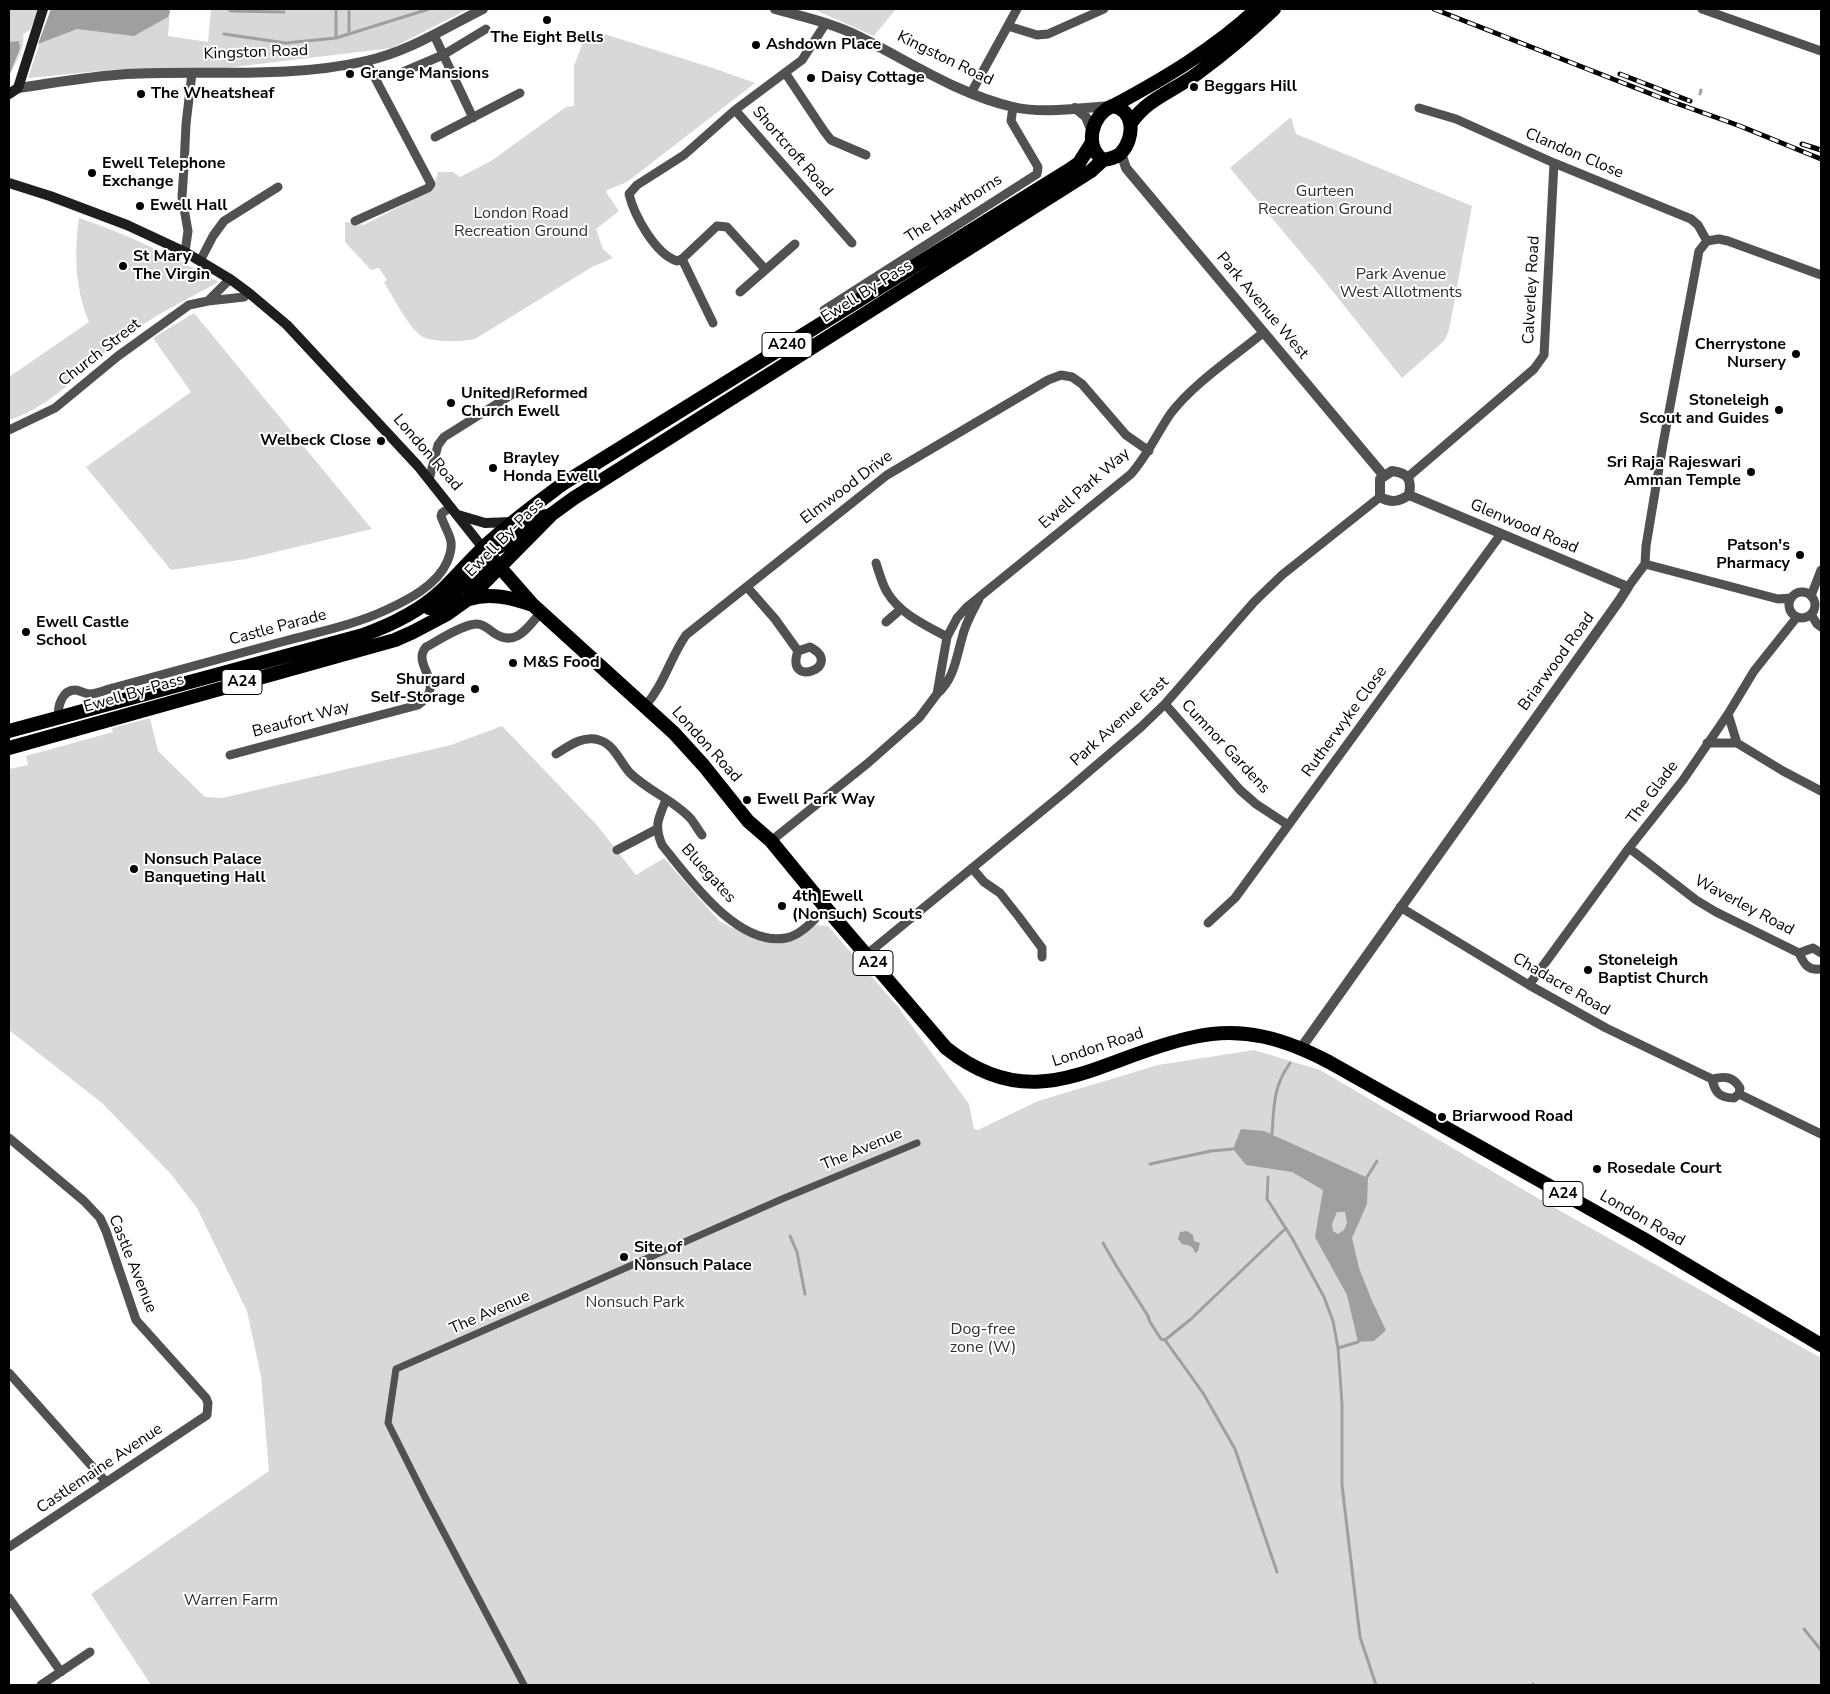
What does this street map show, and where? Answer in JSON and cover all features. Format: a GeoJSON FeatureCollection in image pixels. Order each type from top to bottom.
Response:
{"type":"FeatureCollection","features":[{"type":"Feature","properties":{"kind":"highway","name":"Kingston Road"},"geometry":{"type":"LineString","coordinates":[[1112,106],[1190,63],[1257,9]]}},
{"type":"Feature","properties":{"kind":"highway"},"geometry":{"type":"LineString","coordinates":[[1131,123],[1127,114],[1121,109],[1112,106],[1105,109],[1094,124],[1092,138],[1096,155],[1103,160],[1111,159],[1121,153],[1126,145],[1131,123],[1139,111],[1196,74],[1252,30],[1274,9]]}},
{"type":"Feature","properties":{"kind":"highway","name":"Ewell By-Pass"},"geometry":{"type":"LineString","coordinates":[[9,731],[317,647],[381,628],[406,616],[439,593],[483,548],[512,522],[564,483],[1069,170],[1079,163],[1092,138]]}},
{"type":"Feature","properties":{"kind":"highway","name":"Ewell By-Pass"},"geometry":{"type":"LineString","coordinates":[[9,748],[395,640],[430,624],[468,599],[551,515],[574,498],[1091,171],[1103,160]]}},
{"type":"Feature","properties":{"kind":"highway"},"geometry":{"type":"LineString","coordinates":[[483,548],[496,550],[531,521],[551,515]]}},
{"type":"Feature","properties":{"kind":"highway","name":"London Road"},"geometry":{"type":"LineString","coordinates":[[483,548],[537,608],[674,733],[704,766],[748,821],[771,842],[946,1048],[975,1068],[1012,1080],[1042,1083],[1068,1078],[1162,1045],[1194,1036],[1227,1033],[1270,1037],[1301,1048],[1642,1238],[1821,1345]]}},
{"type":"Feature","properties":{"kind":"highway"},"geometry":{"type":"LineString","coordinates":[[406,616],[444,601],[486,564],[500,568]]}},
{"type":"Feature","properties":{"kind":"highway"},"geometry":{"type":"LineString","coordinates":[[468,599],[492,596],[511,598],[537,608]]}},
{"type":"Feature","properties":{"kind":"main road"},"geometry":{"type":"LineString","coordinates":[[9,94],[18,88],[43,9]]}},
{"type":"Feature","properties":{"kind":"main road","name":"London Road"},"geometry":{"type":"LineString","coordinates":[[9,183],[59,199],[127,225],[185,252],[230,278],[287,325],[429,480],[483,548]]}},
{"type":"Feature","properties":{"kind":"main road"},"geometry":{"type":"LineString","coordinates":[[454,511],[485,523],[512,522]]}},
{"type":"Feature","properties":{"kind":"street","name":"Kingston Road"},"geometry":{"type":"LineString","coordinates":[[18,88],[127,74],[240,73],[308,69],[366,61],[412,45],[483,9]]}},
{"type":"Feature","properties":{"kind":"street","name":"Kingston Road"},"geometry":{"type":"LineString","coordinates":[[775,9],[826,23],[856,35],[946,82],[1013,107],[1047,110],[1112,106]]}},
{"type":"Feature","properties":{"kind":"street"},"geometry":{"type":"LineString","coordinates":[[972,93],[1017,9]]}},
{"type":"Feature","properties":{"kind":"street"},"geometry":{"type":"LineString","coordinates":[[1008,26],[1037,35],[1048,34],[1104,9]]}},
{"type":"Feature","properties":{"kind":"street"},"geometry":{"type":"LineString","coordinates":[[1702,9],[1821,51]]}},
{"type":"Feature","properties":{"kind":"street","name":"Shortcroft Road"},"geometry":{"type":"LineString","coordinates":[[826,23],[802,60],[736,110],[852,243]]}},
{"type":"Feature","properties":{"kind":"street"},"geometry":{"type":"LineString","coordinates":[[403,72],[443,55],[486,29]]}},
{"type":"Feature","properties":{"kind":"street"},"geometry":{"type":"LineString","coordinates":[[434,35],[473,118]]}},
{"type":"Feature","properties":{"kind":"street"},"geometry":{"type":"LineString","coordinates":[[355,221],[428,188],[431,184],[366,61]]}},
{"type":"Feature","properties":{"kind":"street"},"geometry":{"type":"LineString","coordinates":[[185,252],[188,231],[182,197],[186,124],[192,73]]}},
{"type":"Feature","properties":{"kind":"street"},"geometry":{"type":"LineString","coordinates":[[786,74],[832,140],[866,155]]}},
{"type":"Feature","properties":{"kind":"street"},"geometry":{"type":"LineString","coordinates":[[436,137],[520,93]]}},
{"type":"Feature","properties":{"kind":"street","name":"The Hawthorns"},"geometry":{"type":"LineString","coordinates":[[824,310],[1037,174],[1038,167],[1011,121],[1013,107]]}},
{"type":"Feature","properties":{"kind":"street"},"geometry":{"type":"LineString","coordinates":[[1075,108],[1086,117],[1092,138]]}},
{"type":"Feature","properties":{"kind":"street","name":"Clandon Close"},"geometry":{"type":"LineString","coordinates":[[1419,108],[1456,119],[1554,163],[1691,219],[1698,225],[1707,241]]}},
{"type":"Feature","properties":{"kind":"street"},"geometry":{"type":"LineString","coordinates":[[736,110],[684,155],[637,185],[629,194],[637,215],[651,240],[671,259],[676,261],[682,258],[717,226],[726,226],[765,269]]}},
{"type":"Feature","properties":{"kind":"street","name":"Park Avenue West"},"geometry":{"type":"LineString","coordinates":[[1121,153],[1126,168],[1384,476]]}},
{"type":"Feature","properties":{"kind":"street","name":"Calverley Road"},"geometry":{"type":"LineString","coordinates":[[1408,477],[1534,369],[1544,355],[1554,163]]}},
{"type":"Feature","properties":{"kind":"street"},"geometry":{"type":"LineString","coordinates":[[200,261],[213,236],[224,221],[278,187]]}},
{"type":"Feature","properties":{"kind":"street"},"geometry":{"type":"LineString","coordinates":[[1811,596],[1800,592],[1791,598],[1778,599],[1645,564],[1646,546],[1663,444],[1699,251],[1707,241],[1719,239],[1821,276]]}},
{"type":"Feature","properties":{"kind":"street"},"geometry":{"type":"LineString","coordinates":[[740,292],[795,244]]}},
{"type":"Feature","properties":{"kind":"street"},"geometry":{"type":"LineString","coordinates":[[682,258],[713,324]]}},
{"type":"Feature","properties":{"kind":"street","name":"Church Street"},"geometry":{"type":"LineString","coordinates":[[208,301],[230,278]]}},
{"type":"Feature","properties":{"kind":"street","name":"Church Street"},"geometry":{"type":"LineString","coordinates":[[9,430],[55,408],[118,356],[189,305],[244,297],[249,293]]}},
{"type":"Feature","properties":{"kind":"street","name":"Ewell Park Way"},"geometry":{"type":"LineString","coordinates":[[937,694],[946,637],[957,618],[980,596],[1131,474],[1149,452],[1172,413],[1184,399],[1264,332]]}},
{"type":"Feature","properties":{"kind":"street","name":"Elmwood Drive"},"geometry":{"type":"LineString","coordinates":[[645,706],[655,694],[676,650],[686,635],[886,475],[1048,380],[1060,375],[1072,377],[1082,384],[1126,435],[1149,452]]}},
{"type":"Feature","properties":{"kind":"street"},"geometry":{"type":"LineString","coordinates":[[429,480],[438,445],[444,437],[519,390]]}},
{"type":"Feature","properties":{"kind":"street"},"geometry":{"type":"LineString","coordinates":[[1392,471],[1400,472],[1408,477],[1411,485],[1409,494],[1395,502],[1387,501],[1380,497],[1380,479],[1384,476],[1392,471]]}},
{"type":"Feature","properties":{"kind":"street","name":"Glenwood Road"},"geometry":{"type":"LineString","coordinates":[[1409,494],[1628,586]]}},
{"type":"Feature","properties":{"kind":"street","name":"Park Avenue East"},"geometry":{"type":"LineString","coordinates":[[866,955],[1072,786],[1166,704],[1254,602],[1282,575],[1380,497]]}},
{"type":"Feature","properties":{"kind":"street","name":"Castle Parade"},"geometry":{"type":"LineString","coordinates":[[59,717],[59,704],[72,690],[91,694],[343,625],[397,605],[422,590],[440,574],[447,563],[451,542],[450,534],[441,516],[442,512],[454,511]]}},
{"type":"Feature","properties":{"kind":"street","name":"Rutherwyke Close"},"geometry":{"type":"LineString","coordinates":[[1208,923],[1235,898],[1501,534]]}},
{"type":"Feature","properties":{"kind":"street"},"geometry":{"type":"LineString","coordinates":[[876,563],[887,592],[902,609],[946,637]]}},
{"type":"Feature","properties":{"kind":"street","name":"Briarwood Road"},"geometry":{"type":"LineString","coordinates":[[1301,1048],[1645,564]]}},
{"type":"Feature","properties":{"kind":"street"},"geometry":{"type":"LineString","coordinates":[[1791,598],[1789,602],[1790,611],[1797,617],[1804,618],[1812,614],[1815,607],[1811,596],[1821,570]]}},
{"type":"Feature","properties":{"kind":"street"},"geometry":{"type":"LineString","coordinates":[[747,587],[775,619],[798,651]]}},
{"type":"Feature","properties":{"kind":"street","name":"Ewell Park Way"},"geometry":{"type":"LineString","coordinates":[[771,842],[868,763],[919,718],[937,694],[945,687],[953,671],[967,622],[980,596]]}},
{"type":"Feature","properties":{"kind":"street","name":"Beaufort Way"},"geometry":{"type":"LineString","coordinates":[[230,755],[418,705],[426,700],[430,694],[431,687],[422,658],[422,651],[426,647],[475,624],[484,625],[500,637],[514,638],[524,632],[537,608]]}},
{"type":"Feature","properties":{"kind":"street"},"geometry":{"type":"LineString","coordinates":[[886,622],[902,609]]}},
{"type":"Feature","properties":{"kind":"street"},"geometry":{"type":"LineString","coordinates":[[1812,614],[1817,624],[1821,627]]}},
{"type":"Feature","properties":{"kind":"street","name":"The Glade"},"geometry":{"type":"LineString","coordinates":[[1530,985],[1629,848],[1683,780],[1728,714],[1754,671],[1797,617]]}},
{"type":"Feature","properties":{"kind":"street"},"geometry":{"type":"LineString","coordinates":[[317,647],[343,625]]}},
{"type":"Feature","properties":{"kind":"street","name":"Cumnor Gardens"},"geometry":{"type":"LineString","coordinates":[[1166,704],[1240,790],[1256,804],[1288,825]]}},
{"type":"Feature","properties":{"kind":"street"},"geometry":{"type":"LineString","coordinates":[[1728,714],[1738,743]]}},
{"type":"Feature","properties":{"kind":"street","name":"Bluegates"},"geometry":{"type":"LineString","coordinates":[[556,754],[573,743],[586,739],[599,740],[610,746],[642,784],[684,812],[693,821],[702,835]]}},
{"type":"Feature","properties":{"kind":"street"},"geometry":{"type":"LineString","coordinates":[[1707,743],[1738,743],[1783,771],[1821,791]]}},
{"type":"Feature","properties":{"kind":"street"},"geometry":{"type":"LineString","coordinates":[[617,850],[658,829],[657,821],[666,800]]}},
{"type":"Feature","properties":{"kind":"street","name":"Bluegates"},"geometry":{"type":"LineString","coordinates":[[658,829],[662,845],[715,907],[728,919],[751,932],[772,938],[787,938],[802,930],[826,908]]}},
{"type":"Feature","properties":{"kind":"street","name":"Waverley Road"},"geometry":{"type":"LineString","coordinates":[[1629,848],[1696,900],[1716,912],[1799,953],[1809,969],[1821,969]]}},
{"type":"Feature","properties":{"kind":"street"},"geometry":{"type":"LineString","coordinates":[[972,868],[984,882],[1000,893],[1020,917],[1042,948],[1042,957]]}},
{"type":"Feature","properties":{"kind":"street","name":"Chadacre Road"},"geometry":{"type":"LineString","coordinates":[[1400,907],[1606,1028],[1712,1079],[1725,1076],[1731,1078],[1740,1088],[1739,1094],[1734,1098],[1722,1097],[1716,1092],[1712,1079]]}},
{"type":"Feature","properties":{"kind":"street","name":"Waverley Road"},"geometry":{"type":"LineString","coordinates":[[1799,953],[1813,948],[1821,953]]}},
{"type":"Feature","properties":{"kind":"street","name":"Chadacre Road"},"geometry":{"type":"LineString","coordinates":[[1739,1094],[1821,1134]]}},
{"type":"Feature","properties":{"kind":"street","name":"Castle Avenue"},"geometry":{"type":"LineString","coordinates":[[9,1138],[84,1201],[100,1218],[136,1320],[206,1398],[208,1403],[207,1415]]}},
{"type":"Feature","properties":{"kind":"street","name":"The Avenue"},"geometry":{"type":"LineString","coordinates":[[524,1685],[388,1423],[396,1369],[782,1199],[917,1143]]}},
{"type":"Feature","properties":{"kind":"street"},"geometry":{"type":"LineString","coordinates":[[9,1373],[106,1482]]}},
{"type":"Feature","properties":{"kind":"street","name":"Castlemaine Avenue"},"geometry":{"type":"LineString","coordinates":[[9,1547],[207,1415]]}},
{"type":"Feature","properties":{"kind":"street"},"geometry":{"type":"LineString","coordinates":[[9,1598],[60,1672]]}},
{"type":"Feature","properties":{"kind":"street"},"geometry":{"type":"LineString","coordinates":[[41,1685],[90,1652]]}},
{"type":"Feature","properties":{"kind":"green space"},"geometry":{"type":"Polygon","coordinates":[[[9,9],[39,9],[30,30],[23,34],[24,39],[21,50],[9,76],[9,9]]]}},
{"type":"Feature","properties":{"kind":"green space"},"geometry":{"type":"Polygon","coordinates":[[[51,9],[170,9],[168,36],[208,42],[211,9],[468,9],[392,48],[209,70],[120,69],[28,78],[51,9]]]}},
{"type":"Feature","properties":{"kind":"green space"},"geometry":{"type":"Polygon","coordinates":[[[813,9],[896,9],[874,36],[813,9]]]}},
{"type":"Feature","properties":{"kind":"green space","name":"London Road Recreation Ground"},"geometry":{"type":"Polygon","coordinates":[[[588,29],[755,83],[627,182],[607,190],[606,192],[619,211],[596,229],[603,249],[613,258],[592,267],[475,339],[450,341],[425,338],[414,329],[402,313],[384,282],[387,280],[379,268],[371,270],[345,242],[345,222],[364,225],[433,189],[438,172],[453,172],[460,177],[491,161],[566,107],[574,106],[574,66],[588,29]]]}},
{"type":"Feature","properties":{"kind":"green space"},"geometry":{"type":"Polygon","coordinates":[[[1291,117],[1296,134],[1472,206],[1449,330],[1445,340],[1402,378],[1230,168],[1291,117]]]}},
{"type":"Feature","properties":{"kind":"green space"},"geometry":{"type":"Polygon","coordinates":[[[79,218],[166,254],[217,281],[217,283],[170,308],[124,337],[56,395],[26,413],[9,420],[9,377],[89,322],[78,284],[76,244],[79,218]]]}},
{"type":"Feature","properties":{"kind":"green space"},"geometry":{"type":"Polygon","coordinates":[[[194,313],[372,529],[246,559],[171,570],[86,467],[191,392],[153,338],[194,313]]]}},
{"type":"Feature","properties":{"kind":"green space","name":"Nonsuch Park"},"geometry":{"type":"Polygon","coordinates":[[[150,718],[158,751],[205,797],[222,798],[451,745],[502,726],[596,824],[636,875],[664,858],[719,921],[755,939],[793,941],[815,925],[828,926],[898,1007],[969,1104],[974,1129],[978,1130],[1038,1101],[1158,1065],[1254,1050],[1320,1070],[1541,1200],[1821,1358],[1821,1685],[151,1685],[91,1594],[269,1471],[261,1376],[247,1311],[197,1208],[170,1173],[102,1103],[9,1030],[9,769],[28,765],[26,756],[113,732],[112,728],[150,718]]]}},
{"type":"Feature","properties":{"kind":"shaded area"},"geometry":{"type":"Polygon","coordinates":[[[51,9],[168,9],[170,11],[168,17],[134,36],[77,29],[38,44],[51,9]]]}},
{"type":"Feature","properties":{"kind":"shaded area"},"geometry":{"type":"Polygon","coordinates":[[[19,41],[20,48],[9,76],[9,42],[19,41]]]}},
{"type":"Feature","properties":{"kind":"shaded area"},"geometry":{"type":"Polygon","coordinates":[[[1241,1129],[1264,1131],[1368,1178],[1367,1204],[1352,1238],[1359,1268],[1386,1330],[1374,1341],[1358,1342],[1347,1295],[1315,1237],[1323,1190],[1292,1172],[1246,1165],[1233,1149],[1241,1129]],[[1337,1212],[1332,1224],[1333,1231],[1338,1234],[1344,1230],[1347,1223],[1345,1212],[1337,1212]]]}},
{"type":"Feature","properties":{"kind":"shaded area"},"geometry":{"type":"Polygon","coordinates":[[[1187,1231],[1193,1235],[1194,1241],[1200,1243],[1198,1251],[1195,1253],[1192,1247],[1182,1244],[1178,1239],[1180,1232],[1187,1231]]]}},
{"type":"Feature","properties":{"kind":"waterway"},"geometry":{"type":"LineString","coordinates":[[336,9],[336,38]]}},
{"type":"Feature","properties":{"kind":"waterway"},"geometry":{"type":"LineString","coordinates":[[349,9],[349,34]]}},
{"type":"Feature","properties":{"kind":"waterway"},"geometry":{"type":"LineString","coordinates":[[224,34],[286,43],[336,38],[429,9]]}},
{"type":"Feature","properties":{"kind":"waterway"},"geometry":{"type":"LineString","coordinates":[[230,11],[284,12]]}},
{"type":"Feature","properties":{"kind":"waterway"},"geometry":{"type":"LineString","coordinates":[[1700,94],[1701,90]]}},
{"type":"Feature","properties":{"kind":"waterway"},"geometry":{"type":"LineString","coordinates":[[1272,1134],[1277,1089],[1290,1063]]}},
{"type":"Feature","properties":{"kind":"waterway"},"geometry":{"type":"LineString","coordinates":[[1150,1164],[1211,1151],[1233,1149]]}},
{"type":"Feature","properties":{"kind":"waterway"},"geometry":{"type":"LineString","coordinates":[[1367,1177],[1377,1161]]}},
{"type":"Feature","properties":{"kind":"waterway"},"geometry":{"type":"LineString","coordinates":[[1268,1177],[1267,1199],[1292,1238],[1324,1297],[1333,1321],[1338,1348]]}},
{"type":"Feature","properties":{"kind":"waterway"},"geometry":{"type":"LineString","coordinates":[[1103,1243],[1150,1322],[1161,1339],[1165,1340],[1191,1319],[1286,1228]]}},
{"type":"Feature","properties":{"kind":"waterway"},"geometry":{"type":"LineString","coordinates":[[790,1236],[797,1252],[805,1294]]}},
{"type":"Feature","properties":{"kind":"waterway"},"geometry":{"type":"LineString","coordinates":[[1165,1340],[1203,1393],[1235,1449],[1277,1572]]}},
{"type":"Feature","properties":{"kind":"waterway"},"geometry":{"type":"LineString","coordinates":[[1358,1342],[1338,1348],[1342,1403],[1342,1485],[1360,1637],[1376,1685]]}},
{"type":"Feature","properties":{"kind":"waterway"},"geometry":{"type":"LineString","coordinates":[[1804,1629],[1821,1650]]}},
{"type":"Feature","properties":{"kind":"railway"},"geometry":{"type":"LineString","coordinates":[[1434,9],[1821,159]]}},
{"type":"Feature","properties":{"kind":"railway"},"geometry":{"type":"LineString","coordinates":[[1620,74],[1690,101]]}},
{"type":"Feature","properties":{"kind":"railway"},"geometry":{"type":"LineString","coordinates":[[1802,144],[1821,150]]}},
{"type":"Feature","properties":{"kind":"place","name":"The Eight Bells"},"geometry":{"type":"Point","coordinates":[547,20]}},
{"type":"Feature","properties":{"kind":"place","name":"Ashdown Place"},"geometry":{"type":"Point","coordinates":[756,45]}},
{"type":"Feature","properties":{"kind":"place","name":"Grange Mansions"},"geometry":{"type":"Point","coordinates":[350,74]}},
{"type":"Feature","properties":{"kind":"place","name":"Daisy Cottage"},"geometry":{"type":"Point","coordinates":[811,78]}},
{"type":"Feature","properties":{"kind":"place","name":"Beggars Hill"},"geometry":{"type":"Point","coordinates":[1194,87]}},
{"type":"Feature","properties":{"kind":"place","name":"The Wheatsheaf"},"geometry":{"type":"Point","coordinates":[141,94]}},
{"type":"Feature","properties":{"kind":"place","name":"Ewell Telephone Exchange"},"geometry":{"type":"Point","coordinates":[92,173]}},
{"type":"Feature","properties":{"kind":"place","name":"Ewell Hall"},"geometry":{"type":"Point","coordinates":[140,206]}},
{"type":"Feature","properties":{"kind":"place","name":"St Mary The Virgin"},"geometry":{"type":"Point","coordinates":[123,266]}},
{"type":"Feature","properties":{"kind":"place","name":"Cherrystone Nursery"},"geometry":{"type":"Point","coordinates":[1796,354]}},
{"type":"Feature","properties":{"kind":"place","name":"United Reformed Church Ewell"},"geometry":{"type":"Point","coordinates":[451,403]}},
{"type":"Feature","properties":{"kind":"place","name":"Stoneleigh Scout and Guides"},"geometry":{"type":"Point","coordinates":[1779,410]}},
{"type":"Feature","properties":{"kind":"place","name":"Welbeck Close"},"geometry":{"type":"Point","coordinates":[381,441]}},
{"type":"Feature","properties":{"kind":"place","name":"Brayley Honda Ewell"},"geometry":{"type":"Point","coordinates":[493,468]}},
{"type":"Feature","properties":{"kind":"place","name":"Sri Raja Rajeswari Amman Temple"},"geometry":{"type":"Point","coordinates":[1751,472]}},
{"type":"Feature","properties":{"kind":"place","name":"Patson's Pharmacy"},"geometry":{"type":"Point","coordinates":[1800,555]}},
{"type":"Feature","properties":{"kind":"place","name":"Ewell Castle School"},"geometry":{"type":"Point","coordinates":[26,632]}},
{"type":"Feature","properties":{"kind":"place","name":"M&S Food"},"geometry":{"type":"Point","coordinates":[513,663]}},
{"type":"Feature","properties":{"kind":"place","name":"Shurgard Self-Storage"},"geometry":{"type":"Point","coordinates":[475,689]}},
{"type":"Feature","properties":{"kind":"place","name":"Ewell Park Way"},"geometry":{"type":"Point","coordinates":[747,800]}},
{"type":"Feature","properties":{"kind":"place","name":"Nonsuch Palace Banqueting Hall"},"geometry":{"type":"Point","coordinates":[134,869]}},
{"type":"Feature","properties":{"kind":"place","name":"4th Ewell (Nonsuch) Scouts"},"geometry":{"type":"Point","coordinates":[782,906]}},
{"type":"Feature","properties":{"kind":"place","name":"Stoneleigh Baptist Church"},"geometry":{"type":"Point","coordinates":[1588,970]}},
{"type":"Feature","properties":{"kind":"place","name":"Briarwood Road"},"geometry":{"type":"Point","coordinates":[1442,1117]}},
{"type":"Feature","properties":{"kind":"place","name":"Rosedale Court"},"geometry":{"type":"Point","coordinates":[1597,1169]}},
{"type":"Feature","properties":{"kind":"place","name":"Site of Nonsuch Palace"},"geometry":{"type":"Point","coordinates":[624,1257]}},
{"type":"Feature","properties":{"kind":"park label","name":"Gurteen Recreation Ground"},"geometry":{"type":"Point","coordinates":[1325,201]}},
{"type":"Feature","properties":{"kind":"park label","name":"Park Avenue West Allotments"},"geometry":{"type":"Point","coordinates":[1401,284]}},
{"type":"Feature","properties":{"kind":"park label","name":"Dog-free zone (W)"},"geometry":{"type":"Point","coordinates":[983,1339]}},
{"type":"Feature","properties":{"kind":"park label","name":"Warren Farm"},"geometry":{"type":"Point","coordinates":[231,1601]}}]}
